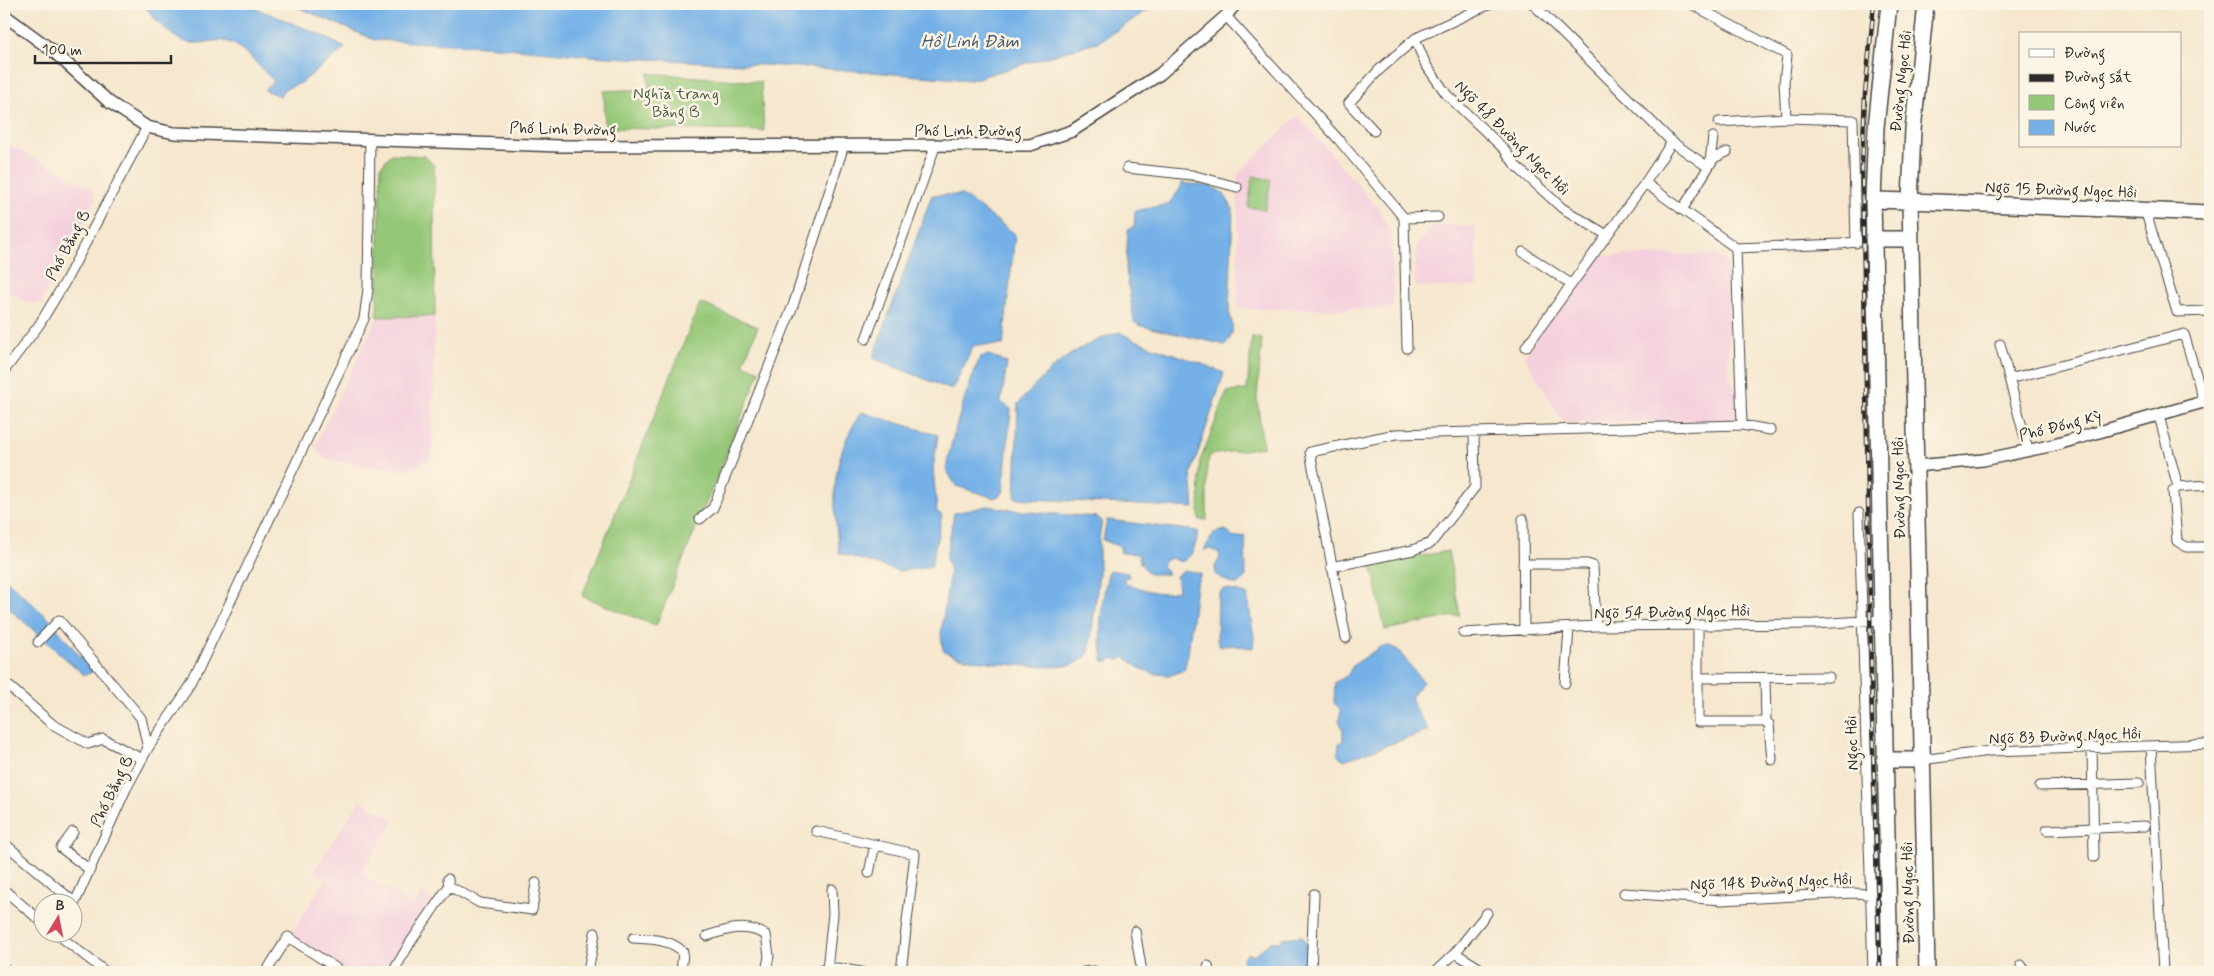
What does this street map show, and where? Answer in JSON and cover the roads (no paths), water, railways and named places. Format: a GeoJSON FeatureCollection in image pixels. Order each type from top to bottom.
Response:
{"type":"FeatureCollection","features":[{"type":"Feature","properties":{"kind":"main road","name":"Đường Ngọc Hồi"},"geometry":{"type":"LineString","coordinates":[[1889,4],[1876,126],[1873,200],[1890,972]]}},
{"type":"Feature","properties":{"kind":"main road","name":"Đường Ngọc Hồi"},"geometry":{"type":"LineString","coordinates":[[1926,4],[1913,122],[1910,201],[1926,972]]}},
{"type":"Feature","properties":{"kind":"main road","name":"Ngõ 15 Đường Ngọc Hồi"},"geometry":{"type":"LineString","coordinates":[[1873,200],[2210,213]]}},
{"type":"Feature","properties":{"kind":"main road"},"geometry":{"type":"LineString","coordinates":[[1874,240],[1910,239]]}},
{"type":"Feature","properties":{"kind":"main road"},"geometry":{"type":"LineString","coordinates":[[1884,760],[1921,760]]}},
{"type":"Feature","properties":{"kind":"street","name":"Phố Linh Đường"},"geometry":{"type":"LineString","coordinates":[[4,15],[53,51],[109,102],[147,127],[174,134],[560,146],[844,145],[936,147],[1030,145],[1072,131],[1160,74],[1226,16],[1235,4]]}},
{"type":"Feature","properties":{"kind":"street"},"geometry":{"type":"LineString","coordinates":[[1374,131],[1349,103],[1378,70],[1415,39],[1490,4]]}},
{"type":"Feature","properties":{"kind":"street"},"geometry":{"type":"LineString","coordinates":[[1533,4],[1672,142],[1711,162]]}},
{"type":"Feature","properties":{"kind":"street"},"geometry":{"type":"LineString","coordinates":[[1691,4],[1787,55],[1784,83],[1786,118]]}},
{"type":"Feature","properties":{"kind":"street"},"geometry":{"type":"LineString","coordinates":[[1226,16],[1339,140],[1404,218],[1407,348]]}},
{"type":"Feature","properties":{"kind":"street","name":"Ngõ 48 Đường Ngọc Hồi"},"geometry":{"type":"LineString","coordinates":[[1415,39],[1426,65],[1447,95],[1504,149],[1516,166],[1562,208],[1607,235]]}},
{"type":"Feature","properties":{"kind":"street"},"geometry":{"type":"LineString","coordinates":[[1719,122],[1786,118],[1852,120],[1856,243]]}},
{"type":"Feature","properties":{"kind":"street","name":"Phố Bằng B"},"geometry":{"type":"LineString","coordinates":[[4,371],[39,325],[65,282],[147,127]]}},
{"type":"Feature","properties":{"kind":"street"},"geometry":{"type":"LineString","coordinates":[[1682,210],[1711,162],[1714,137]]}},
{"type":"Feature","properties":{"kind":"street"},"geometry":{"type":"LineString","coordinates":[[148,748],[191,685],[364,319],[368,289],[370,139]]}},
{"type":"Feature","properties":{"kind":"street"},"geometry":{"type":"LineString","coordinates":[[1526,348],[1672,142]]}},
{"type":"Feature","properties":{"kind":"street"},"geometry":{"type":"LineString","coordinates":[[700,519],[713,508],[776,351],[794,303],[844,145]]}},
{"type":"Feature","properties":{"kind":"street"},"geometry":{"type":"LineString","coordinates":[[866,339],[936,147]]}},
{"type":"Feature","properties":{"kind":"street"},"geometry":{"type":"LineString","coordinates":[[1711,162],[1727,152]]}},
{"type":"Feature","properties":{"kind":"street"},"geometry":{"type":"LineString","coordinates":[[1127,168],[1192,175],[1237,187]]}},
{"type":"Feature","properties":{"kind":"street"},"geometry":{"type":"LineString","coordinates":[[1646,180],[1682,210],[1736,248],[1856,243],[1874,240]]}},
{"type":"Feature","properties":{"kind":"street"},"geometry":{"type":"LineString","coordinates":[[2146,210],[2177,312],[2210,311]]}},
{"type":"Feature","properties":{"kind":"street"},"geometry":{"type":"LineString","coordinates":[[1404,218],[1438,217]]}},
{"type":"Feature","properties":{"kind":"street"},"geometry":{"type":"LineString","coordinates":[[1736,248],[1742,425]]}},
{"type":"Feature","properties":{"kind":"street"},"geometry":{"type":"LineString","coordinates":[[1523,252],[1571,284]]}},
{"type":"Feature","properties":{"kind":"street"},"geometry":{"type":"LineString","coordinates":[[2009,379],[2184,334],[2207,401]]}},
{"type":"Feature","properties":{"kind":"street"},"geometry":{"type":"LineString","coordinates":[[2000,344],[2028,450]]}},
{"type":"Feature","properties":{"kind":"street","name":"Phố Đống Kỳ"},"geometry":{"type":"LineString","coordinates":[[1915,466],[1983,460],[2028,450],[2158,416],[2207,401]]}},
{"type":"Feature","properties":{"kind":"street"},"geometry":{"type":"LineString","coordinates":[[2158,416],[2178,488]]}},
{"type":"Feature","properties":{"kind":"street"},"geometry":{"type":"LineString","coordinates":[[1346,638],[1310,452],[1396,434],[1742,425],[1770,430]]}},
{"type":"Feature","properties":{"kind":"street"},"geometry":{"type":"LineString","coordinates":[[1331,567],[1413,550],[1431,543],[1475,487],[1474,432]]}},
{"type":"Feature","properties":{"kind":"street"},"geometry":{"type":"LineString","coordinates":[[2210,485],[2178,488],[2173,491],[2177,541],[2186,547],[2210,546]]}},
{"type":"Feature","properties":{"kind":"street","name":"Ngọc Hồi"},"geometry":{"type":"LineString","coordinates":[[1859,513],[1873,972]]}},
{"type":"Feature","properties":{"kind":"street"},"geometry":{"type":"LineString","coordinates":[[1522,519],[1524,631]]}},
{"type":"Feature","properties":{"kind":"street"},"geometry":{"type":"LineString","coordinates":[[1523,564],[1587,564],[1593,566],[1596,626]]}},
{"type":"Feature","properties":{"kind":"street","name":"Ngõ 54 Đường Ngọc Hồi"},"geometry":{"type":"LineString","coordinates":[[1462,633],[1569,629],[1596,626],[1698,626],[1882,620]]}},
{"type":"Feature","properties":{"kind":"street","name":"Phố Bằng B"},"geometry":{"type":"LineString","coordinates":[[39,641],[57,622],[141,718],[148,748],[126,789],[79,894]]}},
{"type":"Feature","properties":{"kind":"street"},"geometry":{"type":"LineString","coordinates":[[1698,626],[1698,722],[1766,722]]}},
{"type":"Feature","properties":{"kind":"street"},"geometry":{"type":"LineString","coordinates":[[1565,683],[1569,629]]}},
{"type":"Feature","properties":{"kind":"street"},"geometry":{"type":"LineString","coordinates":[[1698,678],[1829,676]]}},
{"type":"Feature","properties":{"kind":"street"},"geometry":{"type":"LineString","coordinates":[[1765,678],[1766,722],[1769,724],[1772,760]]}},
{"type":"Feature","properties":{"kind":"street"},"geometry":{"type":"LineString","coordinates":[[4,682],[52,724],[88,744],[103,739],[142,759]]}},
{"type":"Feature","properties":{"kind":"street","name":"Ngõ 83 Đường Ngọc Hồi"},"geometry":{"type":"LineString","coordinates":[[1921,760],[1990,751],[2210,744]]}},
{"type":"Feature","properties":{"kind":"street"},"geometry":{"type":"LineString","coordinates":[[2151,747],[2163,972]]}},
{"type":"Feature","properties":{"kind":"street"},"geometry":{"type":"LineString","coordinates":[[2092,748],[2094,857]]}},
{"type":"Feature","properties":{"kind":"street"},"geometry":{"type":"LineString","coordinates":[[2040,786],[2139,783]]}},
{"type":"Feature","properties":{"kind":"street"},"geometry":{"type":"LineString","coordinates":[[2047,830],[2094,830],[2145,826]]}},
{"type":"Feature","properties":{"kind":"street"},"geometry":{"type":"LineString","coordinates":[[816,830],[915,854],[901,972]]}},
{"type":"Feature","properties":{"kind":"street"},"geometry":{"type":"LineString","coordinates":[[73,832],[62,848],[90,870]]}},
{"type":"Feature","properties":{"kind":"street"},"geometry":{"type":"LineString","coordinates":[[4,843],[61,894]]}},
{"type":"Feature","properties":{"kind":"street"},"geometry":{"type":"LineString","coordinates":[[870,873],[875,844]]}},
{"type":"Feature","properties":{"kind":"street"},"geometry":{"type":"LineString","coordinates":[[393,972],[448,882],[480,903],[532,910],[536,883]]}},
{"type":"Feature","properties":{"kind":"street"},"geometry":{"type":"LineString","coordinates":[[832,889],[833,914],[824,971],[836,968],[861,972]]}},
{"type":"Feature","properties":{"kind":"street"},"geometry":{"type":"LineString","coordinates":[[4,890],[32,914]]}},
{"type":"Feature","properties":{"kind":"street","name":"Ngõ 148 Đường Ngọc Hồi"},"geometry":{"type":"LineString","coordinates":[[1624,893],[1722,900],[1854,893],[1888,896]]}},
{"type":"Feature","properties":{"kind":"street"},"geometry":{"type":"LineString","coordinates":[[1311,972],[1314,894]]}},
{"type":"Feature","properties":{"kind":"street"},"geometry":{"type":"LineString","coordinates":[[1435,972],[1455,953],[1487,914]]}},
{"type":"Feature","properties":{"kind":"street"},"geometry":{"type":"LineString","coordinates":[[707,936],[738,926],[766,934],[768,956],[766,972]]}},
{"type":"Feature","properties":{"kind":"street"},"geometry":{"type":"LineString","coordinates":[[1135,930],[1142,972]]}},
{"type":"Feature","properties":{"kind":"street"},"geometry":{"type":"LineString","coordinates":[[588,972],[595,934]]}},
{"type":"Feature","properties":{"kind":"street"},"geometry":{"type":"LineString","coordinates":[[266,972],[288,937],[342,972]]}},
{"type":"Feature","properties":{"kind":"street"},"geometry":{"type":"LineString","coordinates":[[633,938],[659,940],[680,948],[683,952],[681,972]]}},
{"type":"Feature","properties":{"kind":"street"},"geometry":{"type":"LineString","coordinates":[[72,944],[106,972]]}},
{"type":"Feature","properties":{"kind":"street"},"geometry":{"type":"LineString","coordinates":[[1455,953],[1486,972]]}},
{"type":"Feature","properties":{"kind":"water"},"geometry":{"type":"Polygon","coordinates":[[[143,4],[245,4],[319,34],[345,48],[301,83],[284,89],[280,96],[264,90],[274,81],[248,55],[236,46],[226,41],[193,43],[179,39],[165,29],[143,4]]]}},
{"type":"Feature","properties":{"kind":"water","name":"Hồ Linh Đàm"},"geometry":{"type":"Polygon","coordinates":[[[290,4],[1157,4],[1100,41],[971,80],[819,68],[591,56],[485,46],[375,40],[290,4]]]}},
{"type":"Feature","properties":{"kind":"water"},"geometry":{"type":"Polygon","coordinates":[[[1182,183],[1211,186],[1223,193],[1233,209],[1229,312],[1232,329],[1231,337],[1226,345],[1142,326],[1134,322],[1126,269],[1128,230],[1134,227],[1135,211],[1169,204],[1182,183]]]}},
{"type":"Feature","properties":{"kind":"water"},"geometry":{"type":"Polygon","coordinates":[[[932,195],[962,195],[1015,234],[1003,345],[974,345],[952,390],[873,358],[932,195]]]}},
{"type":"Feature","properties":{"kind":"water"},"geometry":{"type":"Polygon","coordinates":[[[1119,332],[1145,344],[1224,373],[1191,474],[1194,508],[1015,498],[1018,404],[1052,369],[1074,352],[1086,345],[1119,332]]]}},
{"type":"Feature","properties":{"kind":"water"},"geometry":{"type":"Polygon","coordinates":[[[989,355],[1007,363],[1001,402],[1011,409],[1003,493],[995,498],[956,486],[946,469],[956,426],[980,357],[989,355]]]}},
{"type":"Feature","properties":{"kind":"water"},"geometry":{"type":"Polygon","coordinates":[[[861,412],[938,435],[933,468],[937,512],[942,515],[931,567],[898,571],[839,553],[835,514],[838,464],[843,448],[861,412]]]}},
{"type":"Feature","properties":{"kind":"water"},"geometry":{"type":"Polygon","coordinates":[[[988,506],[1029,512],[1097,517],[1102,521],[1099,539],[1099,574],[1089,653],[1079,662],[1073,665],[1056,667],[1022,665],[965,658],[943,650],[941,633],[950,570],[946,559],[954,513],[988,506]]]}},
{"type":"Feature","properties":{"kind":"water"},"geometry":{"type":"Polygon","coordinates":[[[1107,520],[1198,531],[1195,545],[1189,557],[1181,562],[1171,558],[1164,561],[1162,566],[1168,574],[1149,574],[1140,563],[1139,554],[1121,553],[1120,547],[1103,540],[1107,520]]]}},
{"type":"Feature","properties":{"kind":"water"},"geometry":{"type":"Polygon","coordinates":[[[1226,530],[1233,538],[1245,536],[1246,576],[1239,584],[1232,584],[1216,575],[1215,567],[1220,557],[1219,553],[1210,549],[1204,550],[1214,533],[1226,530]]]}},
{"type":"Feature","properties":{"kind":"water"},"geometry":{"type":"Polygon","coordinates":[[[1109,570],[1128,573],[1129,577],[1123,578],[1127,586],[1130,584],[1160,593],[1178,590],[1176,576],[1184,570],[1201,574],[1196,585],[1188,654],[1184,670],[1171,675],[1156,674],[1139,668],[1125,657],[1119,660],[1112,658],[1109,662],[1103,661],[1101,616],[1109,570]]]}},
{"type":"Feature","properties":{"kind":"water"},"geometry":{"type":"Polygon","coordinates":[[[4,578],[48,618],[93,672],[84,675],[4,604],[4,578]]]}},
{"type":"Feature","properties":{"kind":"water"},"geometry":{"type":"Polygon","coordinates":[[[1225,589],[1247,594],[1254,638],[1253,648],[1230,645],[1227,647],[1225,644],[1220,647],[1217,641],[1218,597],[1220,592],[1225,589]]]}},
{"type":"Feature","properties":{"kind":"water"},"geometry":{"type":"Polygon","coordinates":[[[1389,646],[1398,650],[1423,682],[1414,692],[1412,698],[1415,708],[1428,731],[1344,760],[1338,755],[1339,743],[1343,741],[1343,730],[1339,720],[1341,710],[1334,703],[1335,682],[1346,676],[1352,666],[1380,647],[1389,646]]]}},
{"type":"Feature","properties":{"kind":"water"},"geometry":{"type":"Polygon","coordinates":[[[1302,936],[1307,946],[1307,972],[1239,972],[1242,971],[1243,958],[1247,954],[1254,955],[1271,942],[1281,942],[1282,938],[1302,936]]]}},
{"type":"Feature","properties":{"kind":"railway"},"geometry":{"type":"LineString","coordinates":[[1874,4],[1865,94],[1862,169],[1872,716],[1880,972]]}},
{"type":"Feature","properties":{"kind":"park label","name":"Nghĩa trang Bằng B"},"geometry":{"type":"Point","coordinates":[676,102]}}]}
